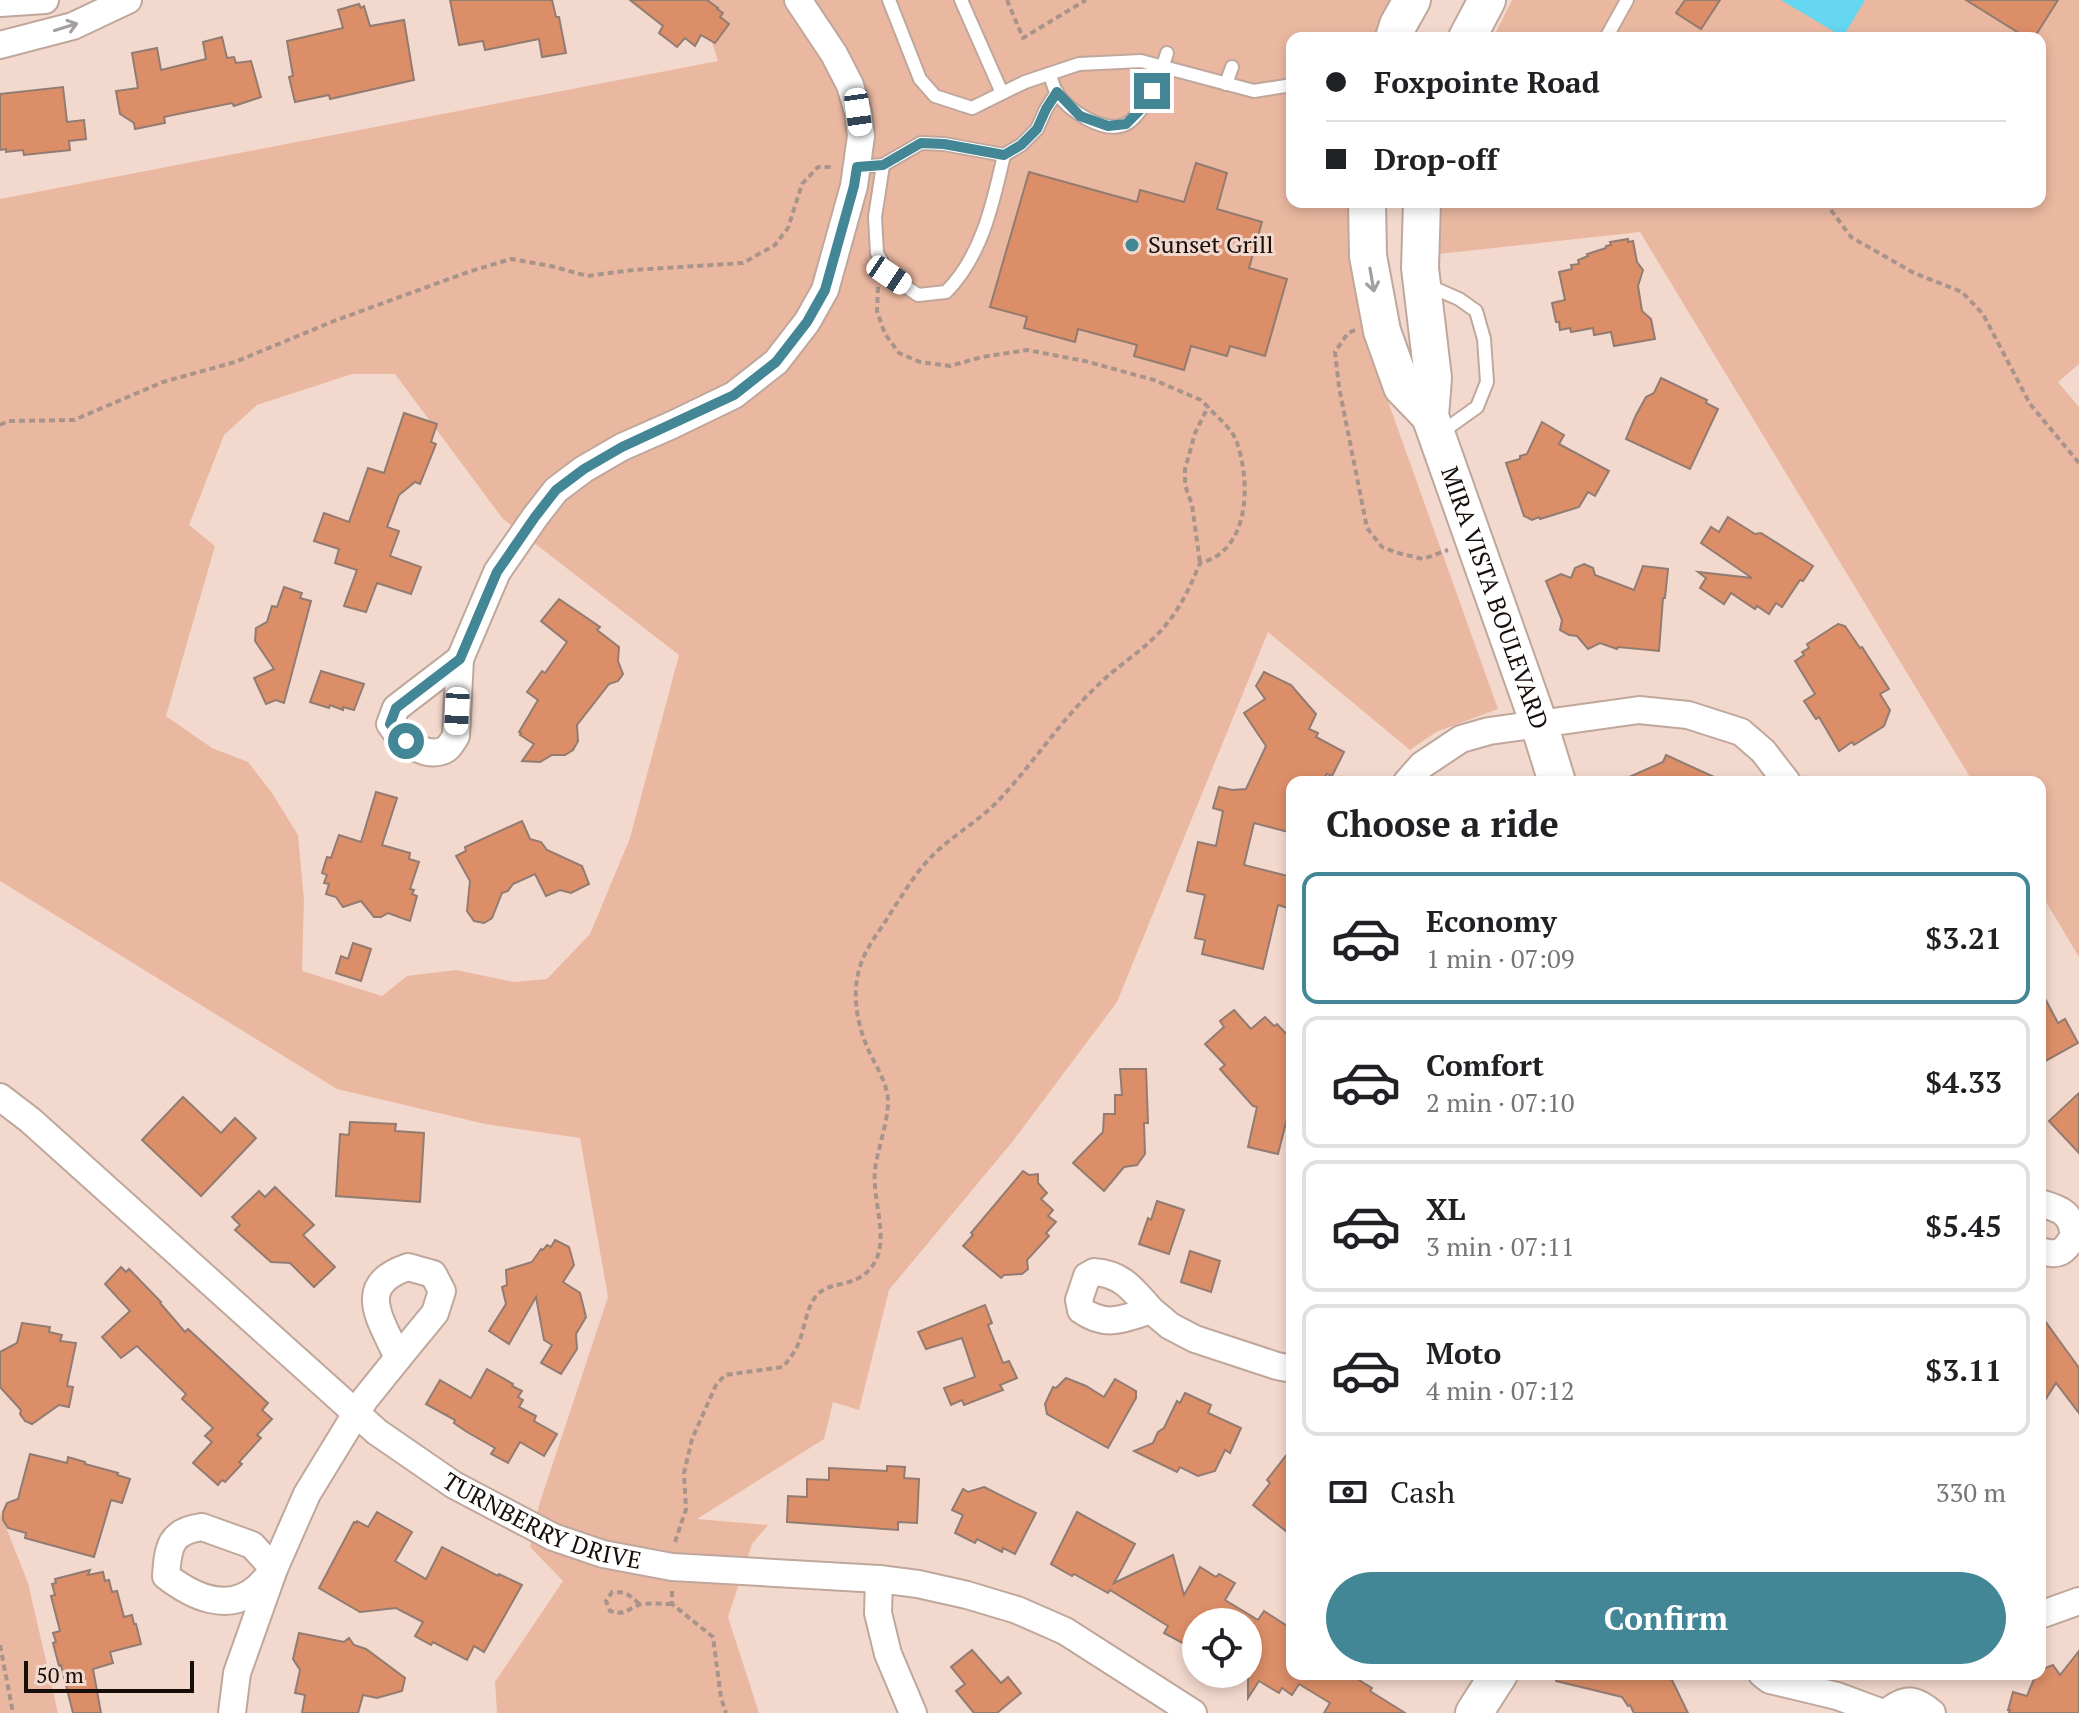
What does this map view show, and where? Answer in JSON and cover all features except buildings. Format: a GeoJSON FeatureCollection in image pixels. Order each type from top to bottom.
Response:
{"type":"FeatureCollection","features":[{"type":"Feature","properties":{"kind":"street"},"geometry":{"type":"LineString","coordinates":[[0,3],[45,0]]}},
{"type":"Feature","properties":{"kind":"street"},"geometry":{"type":"LineString","coordinates":[[0,45],[73,26],[128,0]]}},
{"type":"Feature","properties":{"kind":"street"},"geometry":{"type":"LineString","coordinates":[[460,659],[497,572],[556,490],[622,447],[734,395],[776,362],[807,322],[825,290],[854,186],[870,166],[850,85],[834,54],[798,0]]}},
{"type":"Feature","properties":{"kind":"street"},"geometry":{"type":"LineString","coordinates":[[1396,32],[1412,0]]}},
{"type":"Feature","properties":{"kind":"street"},"geometry":{"type":"LineString","coordinates":[[1470,32],[1487,0]]}},
{"type":"Feature","properties":{"kind":"street","name":"MIRA VISTA BOULEVARD"},"geometry":{"type":"LineString","coordinates":[[1367,208],[1368,256],[1380,321],[1402,387],[1433,426],[1555,776]]}},
{"type":"Feature","properties":{"kind":"street","name":"MIRA VISTA BOULEVARD"},"geometry":{"type":"LineString","coordinates":[[1422,208],[1420,268],[1433,378],[1433,426]]}},
{"type":"Feature","properties":{"kind":"street"},"geometry":{"type":"LineString","coordinates":[[1412,776],[1422,765],[1461,739],[1489,731],[1639,710],[1688,715],[1741,732],[1763,751],[1784,776]]}},
{"type":"Feature","properties":{"kind":"street","name":"TURNBERRY DRIVE"},"geometry":{"type":"LineString","coordinates":[[0,1097],[30,1120],[377,1432],[454,1485],[514,1518],[553,1537],[603,1554],[672,1567],[879,1579],[967,1595],[1017,1610],[1065,1631],[1193,1713]]}},
{"type":"Feature","properties":{"kind":"street"},"geometry":{"type":"LineString","coordinates":[[2046,1205],[2062,1210],[2072,1222],[2074,1236],[2065,1250],[2055,1255],[2046,1253]]}},
{"type":"Feature","properties":{"kind":"street"},"geometry":{"type":"LineString","coordinates":[[1151,1310],[1170,1326],[1195,1339],[1286,1368]]}},
{"type":"Feature","properties":{"kind":"street"},"geometry":{"type":"LineString","coordinates":[[232,1713],[237,1673],[274,1569],[307,1494],[365,1399],[398,1358]]}},
{"type":"Feature","properties":{"kind":"street"},"geometry":{"type":"LineString","coordinates":[[879,1579],[878,1613],[888,1654],[913,1713]]}},
{"type":"Feature","properties":{"kind":"street"},"geometry":{"type":"LineString","coordinates":[[2046,1613],[2079,1601]]}},
{"type":"Feature","properties":{"kind":"street"},"geometry":{"type":"LineString","coordinates":[[1474,1713],[1495,1680]]}},
{"type":"Feature","properties":{"kind":"street"},"geometry":{"type":"LineString","coordinates":[[1770,1680],[1837,1696],[1884,1713],[1898,1702],[1916,1702],[1932,1713]]}},
{"type":"Feature","properties":{"kind":"lane"},"geometry":{"type":"LineString","coordinates":[[889,0],[920,79],[935,96],[972,108],[1025,82],[1079,64],[1141,61],[1254,91],[1286,86]]}},
{"type":"Feature","properties":{"kind":"lane"},"geometry":{"type":"LineString","coordinates":[[961,0],[1002,93]]}},
{"type":"Feature","properties":{"kind":"lane"},"geometry":{"type":"LineString","coordinates":[[1609,32],[1627,0]]}},
{"type":"Feature","properties":{"kind":"lane"},"geometry":{"type":"LineString","coordinates":[[1049,74],[1057,92],[1080,116],[1108,126],[1126,124],[1141,109],[1167,53]]}},
{"type":"Feature","properties":{"kind":"lane"},"geometry":{"type":"LineString","coordinates":[[1226,84],[1232,67]]}},
{"type":"Feature","properties":{"kind":"lane"},"geometry":{"type":"LineString","coordinates":[[1004,155],[986,223],[957,281],[946,292],[918,295],[889,275],[877,253],[870,166],[921,143],[1004,155],[1021,145],[1037,129],[1057,92]]}},
{"type":"Feature","properties":{"kind":"lane"},"geometry":{"type":"LineString","coordinates":[[1422,283],[1459,299],[1476,311],[1484,339],[1487,382],[1477,407],[1433,426]]}},
{"type":"Feature","properties":{"kind":"path"},"geometry":{"type":"LineString","coordinates":[[1007,0],[1023,38],[1086,0]]}},
{"type":"Feature","properties":{"kind":"path"},"geometry":{"type":"LineString","coordinates":[[0,425],[8,421],[74,420],[163,382],[235,362],[334,321],[511,259],[587,276],[743,263],[775,245],[788,228],[802,184],[818,167],[870,166]]}},
{"type":"Feature","properties":{"kind":"path"},"geometry":{"type":"LineString","coordinates":[[1829,208],[1851,237],[1914,273],[1962,292],[1983,314],[2030,404],[2079,463]]}},
{"type":"Feature","properties":{"kind":"path"},"geometry":{"type":"LineString","coordinates":[[877,253],[877,311],[885,334],[899,353],[920,362],[950,366],[1027,350],[1085,361],[1154,380],[1201,400],[1235,437],[1245,492],[1243,516],[1236,537],[1211,560],[1200,563]]}},
{"type":"Feature","properties":{"kind":"path"},"geometry":{"type":"LineString","coordinates":[[1380,321],[1348,333],[1335,352],[1367,528],[1382,547],[1423,559],[1475,541]]}},
{"type":"Feature","properties":{"kind":"path"},"geometry":{"type":"LineString","coordinates":[[672,1604],[673,1549],[686,1509],[684,1473],[692,1439],[716,1385],[725,1375],[783,1367],[800,1341],[809,1308],[817,1294],[860,1279],[875,1261],[881,1242],[875,1172],[888,1095],[867,1048],[855,1000],[857,976],[867,951],[910,884],[933,855],[995,804],[1028,768],[1066,718],[1098,684],[1164,627],[1187,595],[1200,563],[1192,505],[1185,485],[1185,469],[1195,433],[1208,407]]}},
{"type":"Feature","properties":{"kind":"path"},"geometry":{"type":"LineString","coordinates":[[639,1604],[621,1591],[612,1592],[606,1601],[610,1611],[620,1614],[639,1604],[672,1604],[713,1637],[726,1713]]}},
{"type":"Feature","properties":{"kind":"path"},"geometry":{"type":"LineString","coordinates":[[0,1645],[13,1713]]}},
{"type":"Feature","properties":{"kind":"shaded area"},"geometry":{"type":"Polygon","coordinates":[[[698,0],[1403,0],[1384,32],[1286,32],[1286,208],[1361,208],[1369,348],[1498,709],[1436,732],[1410,750],[1268,632],[1117,1002],[1013,1141],[889,1290],[859,1410],[833,1402],[824,1439],[697,1519],[768,1525],[752,1544],[728,1617],[759,1713],[497,1713],[495,1682],[563,1581],[530,1547],[539,1505],[608,1297],[580,1138],[485,1124],[337,1089],[0,881],[0,199],[718,61],[698,0]],[[352,374],[257,405],[224,435],[189,525],[215,546],[166,716],[212,748],[248,762],[298,835],[304,900],[302,971],[382,996],[407,976],[456,970],[514,982],[547,979],[590,934],[630,838],[679,655],[503,519],[395,374],[352,374]]]}},
{"type":"Feature","properties":{"kind":"shaded area"},"geometry":{"type":"Polygon","coordinates":[[[1512,0],[2079,0],[2079,364],[2058,382],[2079,407],[2079,957],[2046,902],[2046,776],[1969,776],[1640,232],[1429,255],[1432,208],[2046,208],[2046,32],[1496,32],[1512,0]]]}},
{"type":"Feature","properties":{"kind":"shaded area"},"geometry":{"type":"Polygon","coordinates":[[[0,1512],[28,1583],[58,1713],[0,1713],[0,1512]]]}},
{"type":"Feature","properties":{"kind":"water"},"geometry":{"type":"Polygon","coordinates":[[[1781,0],[1865,0],[1846,32],[1835,32],[1781,0]]]}},
{"type":"Feature","properties":{"kind":"place","name":"Sunset Grill"},"geometry":{"type":"Point","coordinates":[1132,245]}},
{"type":"Feature","properties":{"kind":"route"},"geometry":{"type":"LineString","coordinates":[[406,741],[390,724],[396,708],[460,659],[497,572],[556,490],[622,447],[734,395],[776,362],[807,322],[825,290],[857,167],[883,165],[921,143],[1004,155],[1021,145],[1037,129],[1057,92],[1080,116],[1108,126],[1126,124],[1141,109],[1152,91]]}}]}
